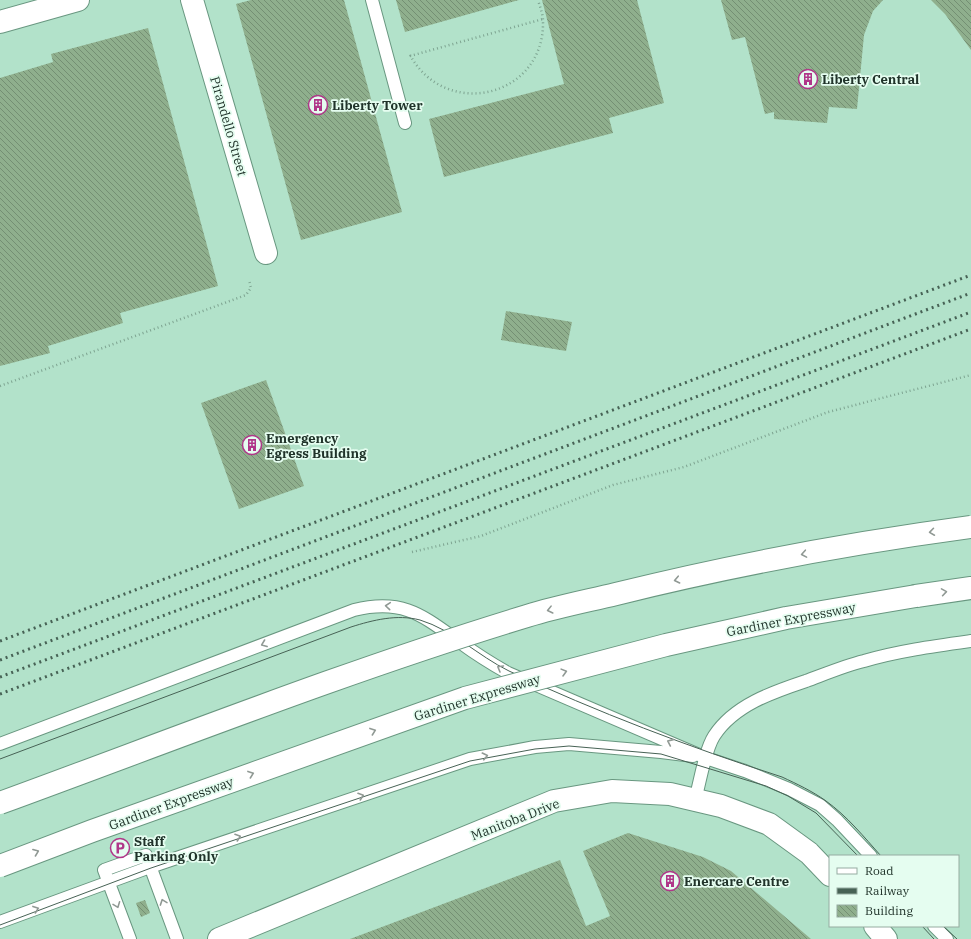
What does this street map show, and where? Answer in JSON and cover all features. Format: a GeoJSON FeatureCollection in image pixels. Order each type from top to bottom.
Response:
{"type":"FeatureCollection","features":[{"type":"Feature","properties":{"kind":"main road"},"geometry":{"type":"LineString","coordinates":[[0,22],[78,0]]}},
{"type":"Feature","properties":{"kind":"main road","name":"Pirandello Street"},"geometry":{"type":"LineString","coordinates":[[192,0],[266,253]]}},
{"type":"Feature","properties":{"kind":"main road"},"geometry":{"type":"LineString","coordinates":[[0,803],[316,686],[420,650],[530,615],[652,585],[773,559],[912,535],[971,527]]}},
{"type":"Feature","properties":{"kind":"main road","name":"Gardiner Expressway"},"geometry":{"type":"LineString","coordinates":[[0,866],[92,831],[465,698],[666,645],[786,618],[971,588]]}},
{"type":"Feature","properties":{"kind":"main road","name":"Manitoba Drive"},"geometry":{"type":"LineString","coordinates":[[219,939],[554,801],[612,791],[670,794],[721,806],[769,824],[809,853],[829,874]]}},
{"type":"Feature","properties":{"kind":"main road"},"geometry":{"type":"LineString","coordinates":[[876,927],[886,939]]}},
{"type":"Feature","properties":{"kind":"lane"},"geometry":{"type":"LineString","coordinates":[[372,0],[405,123]]}},
{"type":"Feature","properties":{"kind":"lane"},"geometry":{"type":"LineString","coordinates":[[0,744],[354,610],[373,605],[396,607],[425,617],[480,657],[508,673],[706,758],[783,786],[820,805],[838,820],[870,855]]}},
{"type":"Feature","properties":{"kind":"lane"},"geometry":{"type":"LineString","coordinates":[[695,800],[706,758],[714,736],[731,716],[763,698],[864,661],[927,647],[971,641]]}},
{"type":"Feature","properties":{"kind":"lane"},"geometry":{"type":"LineString","coordinates":[[150,867],[470,759],[500,752],[568,744],[662,752],[706,758]]}},
{"type":"Feature","properties":{"kind":"lane"},"geometry":{"type":"LineString","coordinates":[[130,939],[104,870],[146,855],[177,939]]}},
{"type":"Feature","properties":{"kind":"lane"},"geometry":{"type":"LineString","coordinates":[[0,922],[108,882]]}},
{"type":"Feature","properties":{"kind":"lane"},"geometry":{"type":"LineString","coordinates":[[935,927],[947,939]]}},
{"type":"Feature","properties":{"kind":"path"},"geometry":{"type":"LineString","coordinates":[[408,49],[410,56],[420,71],[433,82],[449,90],[466,94],[489,92],[500,89],[515,81],[528,68],[537,53],[542,37],[543,19],[538,0]]}},
{"type":"Feature","properties":{"kind":"path"},"geometry":{"type":"LineString","coordinates":[[410,56],[543,19]]}},
{"type":"Feature","properties":{"kind":"path"},"geometry":{"type":"LineString","coordinates":[[0,386],[246,295],[250,288],[249,280]]}},
{"type":"Feature","properties":{"kind":"path"},"geometry":{"type":"LineString","coordinates":[[412,552],[481,536],[614,485],[684,466],[828,412],[971,375]]}},
{"type":"Feature","properties":{"kind":"building","name":"Liberty Tower"},"geometry":{"type":"Polygon","coordinates":[[[251,0],[344,0],[402,212],[301,240],[236,4],[251,0]]]}},
{"type":"Feature","properties":{"kind":"building"},"geometry":{"type":"Polygon","coordinates":[[[396,0],[519,0],[405,32],[396,0]]]}},
{"type":"Feature","properties":{"kind":"building"},"geometry":{"type":"Polygon","coordinates":[[[542,0],[637,0],[664,103],[609,118],[613,133],[444,177],[429,119],[564,84],[542,0]]]}},
{"type":"Feature","properties":{"kind":"building","name":"Liberty Central"},"geometry":{"type":"Polygon","coordinates":[[[721,0],[883,0],[873,11],[864,35],[857,109],[829,107],[827,123],[774,119],[774,112],[765,114],[745,37],[732,40],[721,0]]]}},
{"type":"Feature","properties":{"kind":"building"},"geometry":{"type":"Polygon","coordinates":[[[931,0],[971,0],[971,50],[945,14],[931,0]]]}},
{"type":"Feature","properties":{"kind":"building"},"geometry":{"type":"Polygon","coordinates":[[[148,28],[218,286],[120,313],[123,323],[48,346],[50,353],[0,366],[0,78],[53,62],[51,54],[148,28]]]}},
{"type":"Feature","properties":{"kind":"building"},"geometry":{"type":"Polygon","coordinates":[[[506,311],[572,322],[566,351],[501,340],[506,311]]]}},
{"type":"Feature","properties":{"kind":"building","name":"Emergency Egress Building"},"geometry":{"type":"Polygon","coordinates":[[[266,380],[304,486],[239,509],[201,403],[266,380]]]}},
{"type":"Feature","properties":{"kind":"building","name":"Enercare Centre"},"geometry":{"type":"Polygon","coordinates":[[[628,833],[703,857],[731,871],[811,939],[350,939],[560,860],[586,926],[610,916],[583,851],[628,833]]]}},
{"type":"Feature","properties":{"kind":"building"},"geometry":{"type":"Polygon","coordinates":[[[145,900],[150,913],[141,917],[136,903],[145,900]]]}},
{"type":"Feature","properties":{"kind":"tram line"},"geometry":{"type":"LineString","coordinates":[[0,759],[351,627],[385,619],[411,618],[432,624],[509,671],[576,701],[712,754],[782,777],[799,785],[821,797],[841,813],[880,855]]}},
{"type":"Feature","properties":{"kind":"tram line"},"geometry":{"type":"LineString","coordinates":[[0,925],[151,868],[470,761],[535,749],[569,746],[661,754],[766,786],[788,796],[816,813],[857,855]]}},
{"type":"Feature","properties":{"kind":"tram line"},"geometry":{"type":"LineString","coordinates":[[923,927],[934,939]]}},
{"type":"Feature","properties":{"kind":"tram line"},"geometry":{"type":"LineString","coordinates":[[944,927],[957,939]]}},
{"type":"Feature","properties":{"kind":"railway"},"geometry":{"type":"LineString","coordinates":[[0,641],[971,275]]}},
{"type":"Feature","properties":{"kind":"railway"},"geometry":{"type":"LineString","coordinates":[[0,660],[971,293]]}},
{"type":"Feature","properties":{"kind":"railway"},"geometry":{"type":"LineString","coordinates":[[0,677],[971,312]]}},
{"type":"Feature","properties":{"kind":"railway"},"geometry":{"type":"LineString","coordinates":[[0,694],[971,329]]}},
{"type":"Feature","properties":{"kind":"place","name":"Liberty Central"},"geometry":{"type":"Point","coordinates":[808,79]}},
{"type":"Feature","properties":{"kind":"place","name":"Liberty Tower"},"geometry":{"type":"Point","coordinates":[318,105]}},
{"type":"Feature","properties":{"kind":"place","name":"Emergency Egress Building"},"geometry":{"type":"Point","coordinates":[252,445]}},
{"type":"Feature","properties":{"kind":"place","name":"Staff Parking Only"},"geometry":{"type":"Point","coordinates":[120,848]}},
{"type":"Feature","properties":{"kind":"place","name":"Enercare Centre"},"geometry":{"type":"Point","coordinates":[670,881]}}]}
